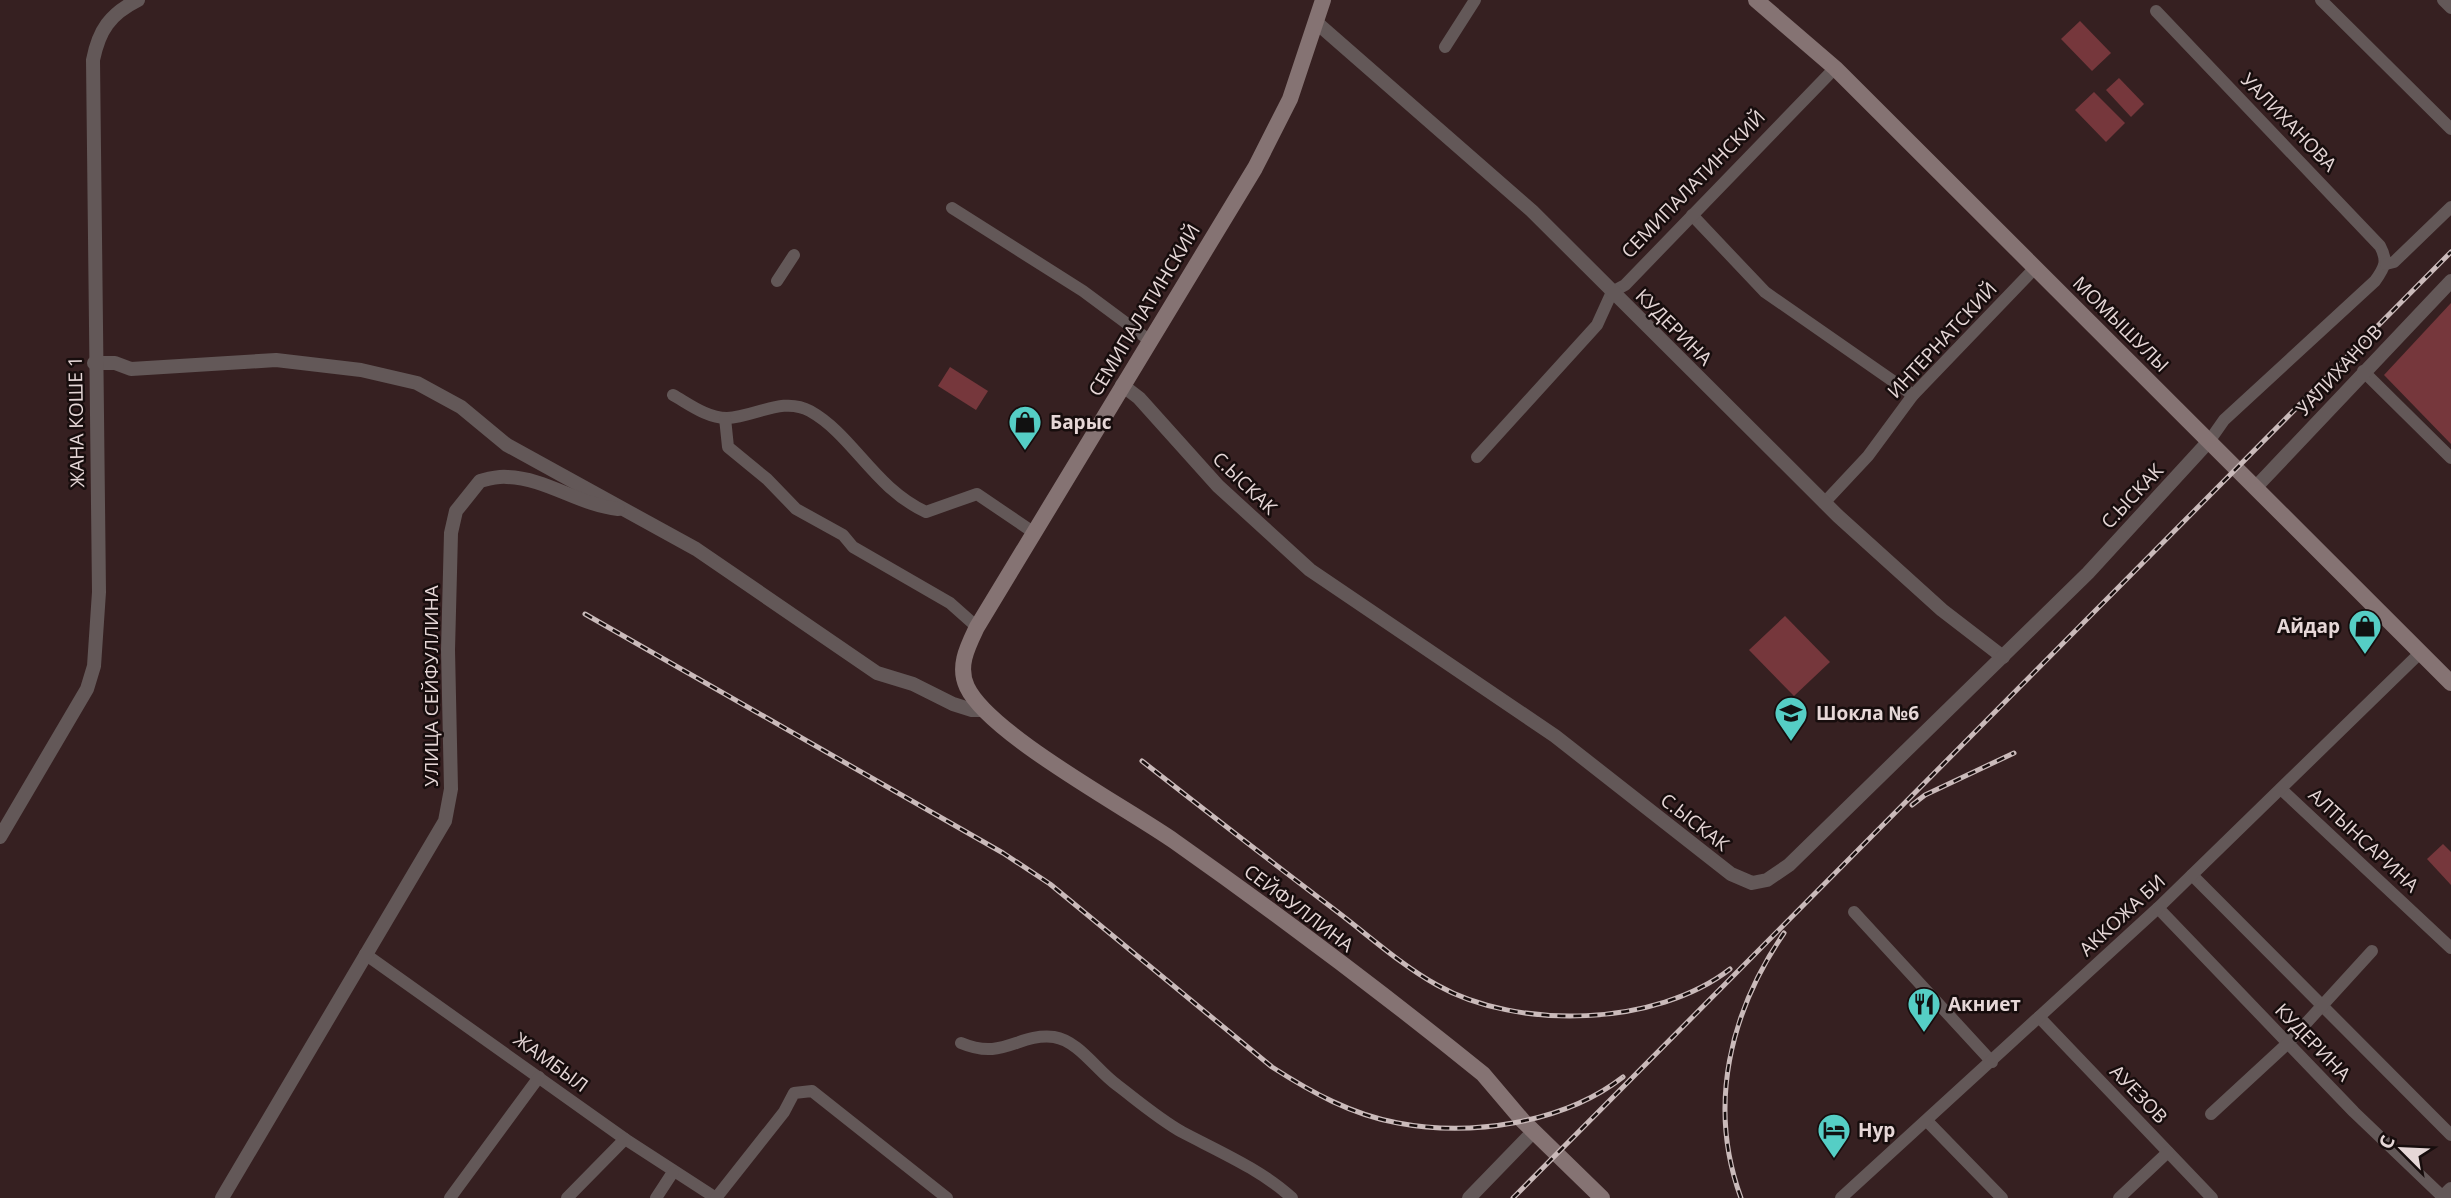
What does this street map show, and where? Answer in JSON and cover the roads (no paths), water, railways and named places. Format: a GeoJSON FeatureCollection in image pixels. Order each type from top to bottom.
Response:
{"type":"FeatureCollection","features":[{"type":"Feature","properties":{"kind":"main road","name":"СЕМИПАЛАТИНСКИЙ"},"geometry":{"type":"LineString","coordinates":[[962,669],[966,649],[977,627],[1255,168],[1290,99],[1323,0]]}},
{"type":"Feature","properties":{"kind":"main road","name":"МОМЫШУЛЫ"},"geometry":{"type":"LineString","coordinates":[[1756,0],[1835,68],[2451,683]]}},
{"type":"Feature","properties":{"kind":"main road","name":"СЕЙФУЛЛИНА"},"geometry":{"type":"LineString","coordinates":[[962,669],[967,688],[1001,725],[1090,788],[1172,840],[1483,1074],[1534,1131],[1602,1198]]}},
{"type":"Feature","properties":{"kind":"street","name":"ЖАНА КОШЕ 1"},"geometry":{"type":"LineString","coordinates":[[0,837],[75,711],[94,666],[99,592],[94,363],[93,60],[105,23],[119,10],[138,0]]}},
{"type":"Feature","properties":{"kind":"street"},"geometry":{"type":"LineString","coordinates":[[1445,47],[1475,0]]}},
{"type":"Feature","properties":{"kind":"street"},"geometry":{"type":"LineString","coordinates":[[2321,0],[2451,129]]}},
{"type":"Feature","properties":{"kind":"street"},"geometry":{"type":"LineString","coordinates":[[2443,0],[2451,8]]}},
{"type":"Feature","properties":{"kind":"street","name":"УАЛИХАНОВА"},"geometry":{"type":"LineString","coordinates":[[2155,11],[2380,246],[2386,264]]}},
{"type":"Feature","properties":{"kind":"street","name":"КУДЕРИНА"},"geometry":{"type":"LineString","coordinates":[[1317,23],[1531,211],[1824,503],[1942,610],[2003,657]]}},
{"type":"Feature","properties":{"kind":"street","name":"СЕМИПАЛАТИНСКИЙ"},"geometry":{"type":"LineString","coordinates":[[1477,457],[1597,325],[1612,292],[1625,285],[1835,68]]}},
{"type":"Feature","properties":{"kind":"street"},"geometry":{"type":"LineString","coordinates":[[2210,440],[2224,420],[2375,281],[2386,264],[2394,262],[2451,207]]}},
{"type":"Feature","properties":{"kind":"street"},"geometry":{"type":"LineString","coordinates":[[952,208],[1083,291],[1149,340]]}},
{"type":"Feature","properties":{"kind":"street"},"geometry":{"type":"LineString","coordinates":[[1692,215],[1765,292],[1913,395]]}},
{"type":"Feature","properties":{"kind":"street"},"geometry":{"type":"LineString","coordinates":[[777,281],[794,255]]}},
{"type":"Feature","properties":{"kind":"street","name":"ИНТЕРНАТСКИЙ"},"geometry":{"type":"LineString","coordinates":[[1824,503],[1868,456],[1913,395],[2035,268]]}},
{"type":"Feature","properties":{"kind":"street","name":"УАЛИХАНОВ"},"geometry":{"type":"LineString","coordinates":[[2256,487],[2451,281]]}},
{"type":"Feature","properties":{"kind":"street","name":"УЛИЦА СЕЙФУЛЛИНА"},"geometry":{"type":"LineString","coordinates":[[94,363],[115,363],[131,369],[276,360],[311,362],[417,383],[461,407],[507,445],[696,549],[877,673],[913,684],[953,704],[972,710],[985,710]]}},
{"type":"Feature","properties":{"kind":"street"},"geometry":{"type":"LineString","coordinates":[[2363,371],[2451,458]]}},
{"type":"Feature","properties":{"kind":"street","name":"С.ЫСКАК"},"geometry":{"type":"LineString","coordinates":[[1122,386],[1139,398],[1218,486],[1310,570],[1555,736],[1740,880],[1752,883],[1780,874],[2088,573],[2210,440]]}},
{"type":"Feature","properties":{"kind":"street"},"geometry":{"type":"LineString","coordinates":[[674,395],[701,411],[725,418],[796,405],[823,421],[885,485],[908,504],[926,512],[978,494],[1033,532]]}},
{"type":"Feature","properties":{"kind":"street"},"geometry":{"type":"LineString","coordinates":[[725,418],[728,447],[767,479],[796,509],[843,535],[853,547],[950,603],[977,627]]}},
{"type":"Feature","properties":{"kind":"street","name":"УЛИЦА СЕЙФУЛЛИНА"},"geometry":{"type":"LineString","coordinates":[[222,1198],[445,821],[451,789],[448,650],[451,533],[456,511],[480,481],[506,477],[528,480],[596,507],[623,509]]}},
{"type":"Feature","properties":{"kind":"street","name":"АККОЖА БИ"},"geometry":{"type":"LineString","coordinates":[[1842,1198],[2158,908],[2421,653]]}},
{"type":"Feature","properties":{"kind":"street","name":"АЛТЫНСАРИНА"},"geometry":{"type":"LineString","coordinates":[[2281,789],[2451,948]]}},
{"type":"Feature","properties":{"kind":"street","name":"КУДЕРИНА"},"geometry":{"type":"LineString","coordinates":[[2192,875],[2451,1135]]}},
{"type":"Feature","properties":{"kind":"street","name":"КУДЕРИНА"},"geometry":{"type":"LineString","coordinates":[[2158,908],[2354,1112],[2443,1198]]}},
{"type":"Feature","properties":{"kind":"street"},"geometry":{"type":"LineString","coordinates":[[1854,912],[1992,1062]]}},
{"type":"Feature","properties":{"kind":"street"},"geometry":{"type":"LineString","coordinates":[[2211,1114],[2288,1043],[2372,951]]}},
{"type":"Feature","properties":{"kind":"street","name":"ЖАМБЫЛ"},"geometry":{"type":"LineString","coordinates":[[365,954],[625,1139],[716,1198]]}},
{"type":"Feature","properties":{"kind":"street","name":"АУЕЗОВ"},"geometry":{"type":"LineString","coordinates":[[2039,1017],[2212,1198]]}},
{"type":"Feature","properties":{"kind":"street"},"geometry":{"type":"LineString","coordinates":[[961,1043],[979,1051],[994,1051],[1053,1037],[1072,1044],[1115,1084],[1180,1131],[1205,1142],[1292,1198]]}},
{"type":"Feature","properties":{"kind":"street"},"geometry":{"type":"LineString","coordinates":[[450,1198],[539,1077]]}},
{"type":"Feature","properties":{"kind":"street"},"geometry":{"type":"LineString","coordinates":[[716,1198],[784,1112],[794,1093],[812,1091],[947,1198]]}},
{"type":"Feature","properties":{"kind":"street"},"geometry":{"type":"LineString","coordinates":[[1927,1121],[2002,1198]]}},
{"type":"Feature","properties":{"kind":"street"},"geometry":{"type":"LineString","coordinates":[[1469,1198],[1534,1131]]}},
{"type":"Feature","properties":{"kind":"street"},"geometry":{"type":"LineString","coordinates":[[567,1198],[625,1139]]}},
{"type":"Feature","properties":{"kind":"street"},"geometry":{"type":"LineString","coordinates":[[2119,1198],[2168,1152]]}},
{"type":"Feature","properties":{"kind":"street"},"geometry":{"type":"LineString","coordinates":[[656,1198],[673,1172]]}},
{"type":"Feature","properties":{"kind":"street"},"geometry":{"type":"LineString","coordinates":[[2443,1198],[2451,1189]]}},
{"type":"Feature","properties":{"kind":"railway"},"geometry":{"type":"LineString","coordinates":[[1513,1198],[2451,252]]}},
{"type":"Feature","properties":{"kind":"railway"},"geometry":{"type":"LineString","coordinates":[[585,614],[1003,853],[1050,884],[1272,1067],[1332,1101],[1364,1114],[1398,1123],[1426,1127],[1486,1127],[1516,1122],[1573,1106],[1623,1077]]}},
{"type":"Feature","properties":{"kind":"railway"},"geometry":{"type":"LineString","coordinates":[[1912,805],[1925,795],[2014,753]]}},
{"type":"Feature","properties":{"kind":"railway"},"geometry":{"type":"LineString","coordinates":[[1142,761],[1398,959],[1437,985],[1470,1000],[1507,1010],[1586,1016],[1627,1011],[1665,1002],[1700,988],[1730,969]]}},
{"type":"Feature","properties":{"kind":"railway"},"geometry":{"type":"LineString","coordinates":[[1741,1198],[1731,1163],[1726,1129],[1725,1095],[1730,1061],[1738,1027],[1750,995],[1765,963],[1784,933]]}},
{"type":"Feature","properties":{"kind":"place","name":"Барыс"},"geometry":{"type":"Point","coordinates":[1025,452]}},
{"type":"Feature","properties":{"kind":"place","name":"Айдар"},"geometry":{"type":"Point","coordinates":[2365,656]}},
{"type":"Feature","properties":{"kind":"place","name":"Шокла №6"},"geometry":{"type":"Point","coordinates":[1791,743]}},
{"type":"Feature","properties":{"kind":"place","name":"Акниет"},"geometry":{"type":"Point","coordinates":[1924,1034]}},
{"type":"Feature","properties":{"kind":"place","name":"Нур"},"geometry":{"type":"Point","coordinates":[1834,1160]}}]}
